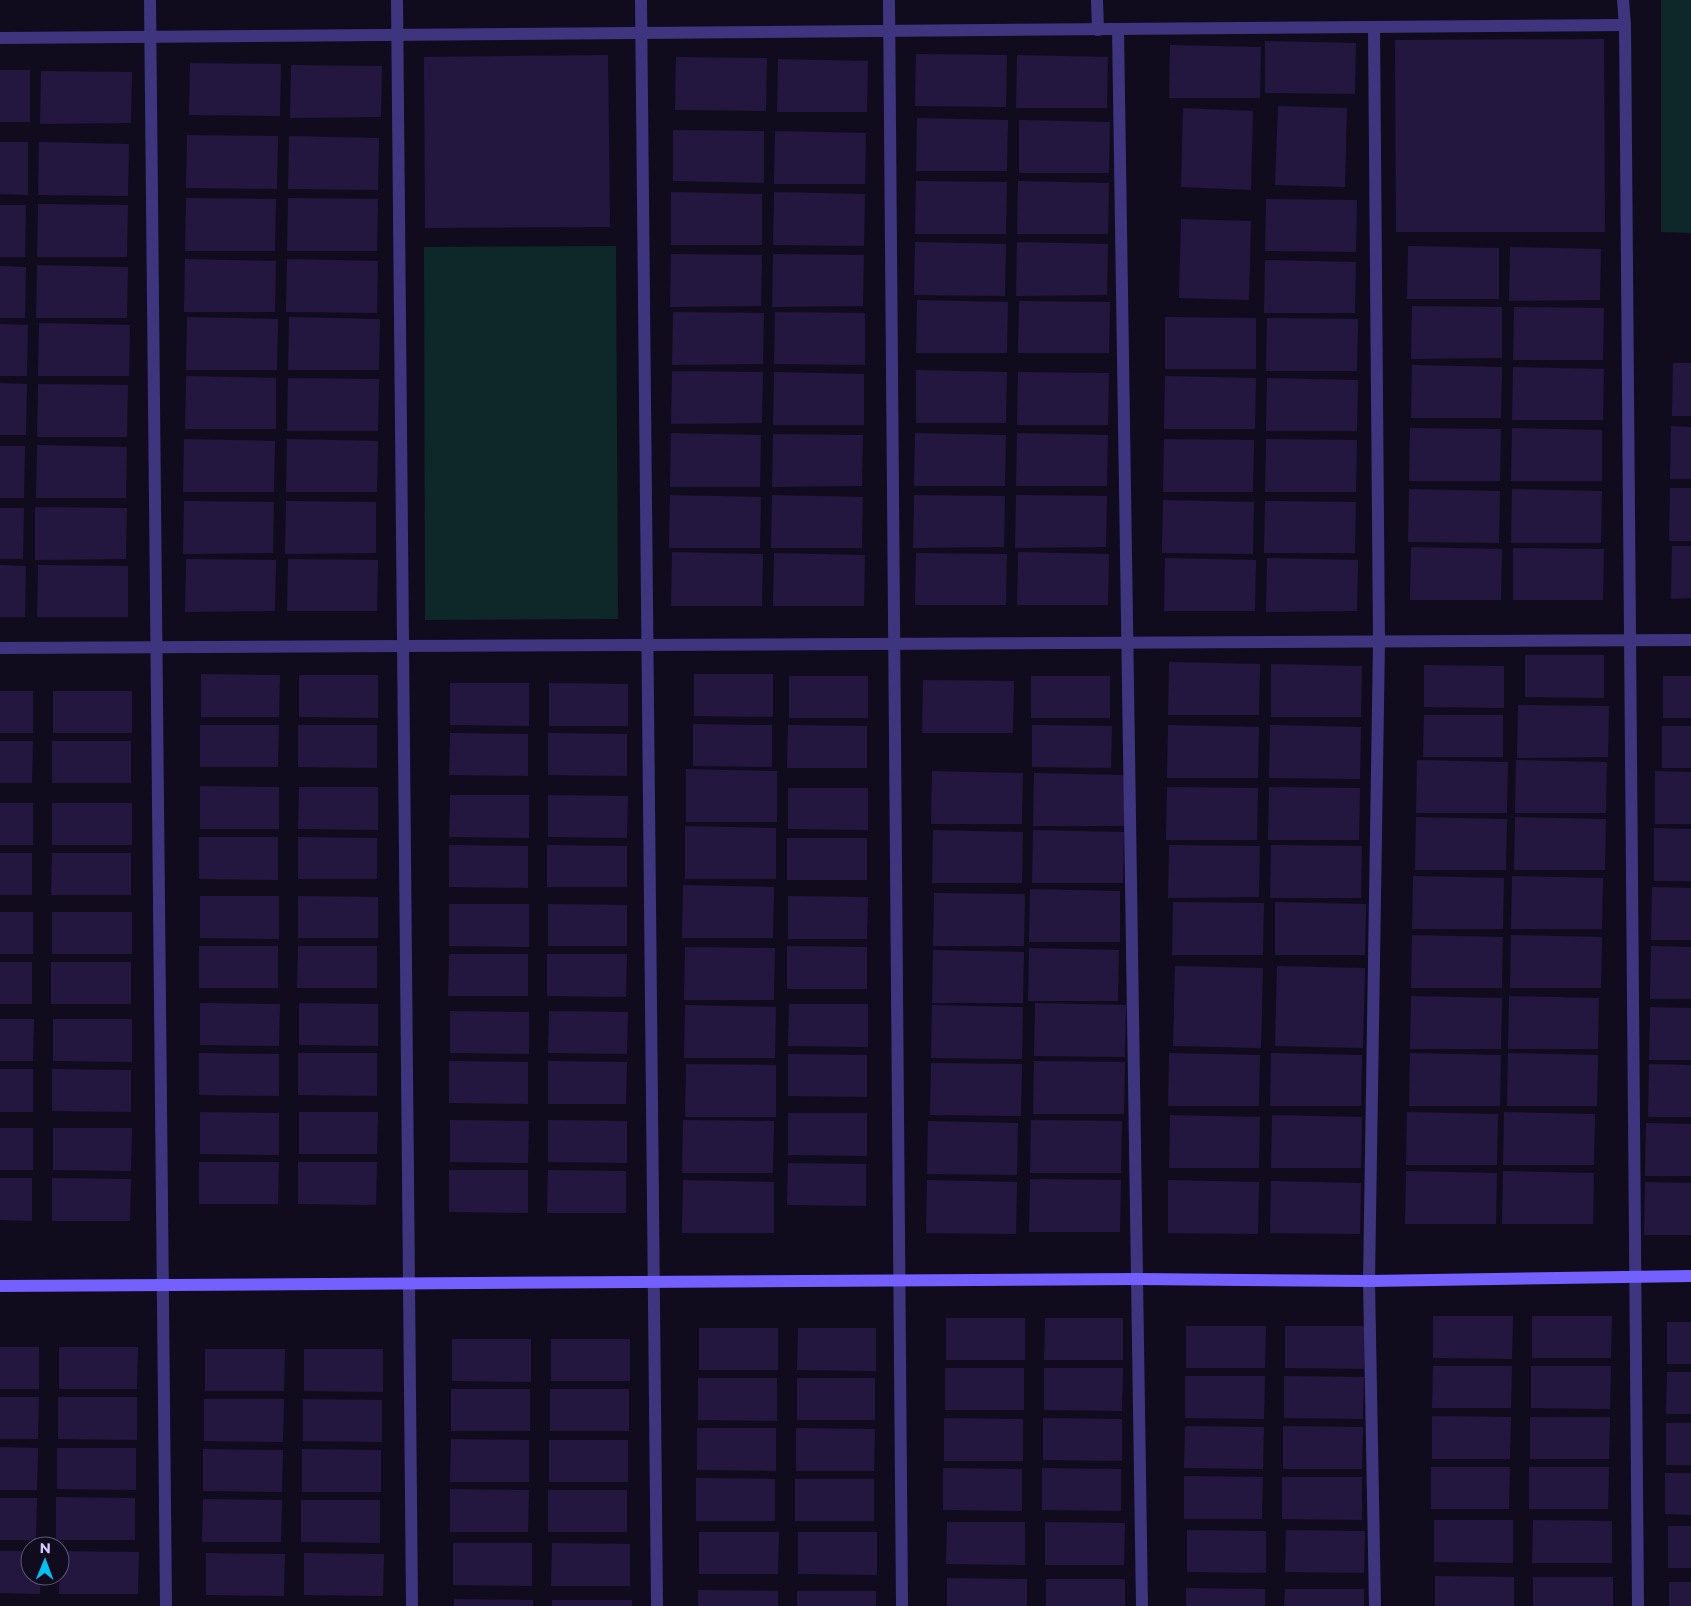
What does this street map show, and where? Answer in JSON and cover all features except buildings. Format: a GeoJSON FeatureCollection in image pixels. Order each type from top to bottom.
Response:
{"type":"FeatureCollection","features":[{"type":"Feature","properties":{"kind":"street"},"geometry":{"type":"LineString","coordinates":[[150,0],[166,1606]]}},
{"type":"Feature","properties":{"kind":"street"},"geometry":{"type":"LineString","coordinates":[[397,0],[412,1606]]}},
{"type":"Feature","properties":{"kind":"street"},"geometry":{"type":"LineString","coordinates":[[641,0],[658,1606]]}},
{"type":"Feature","properties":{"kind":"street"},"geometry":{"type":"LineString","coordinates":[[889,0],[902,1606]]}},
{"type":"Feature","properties":{"kind":"street"},"geometry":{"type":"LineString","coordinates":[[1097,0],[1098,30]]}},
{"type":"Feature","properties":{"kind":"street"},"geometry":{"type":"LineString","coordinates":[[1623,0],[1625,25],[1638,1606]]}},
{"type":"Feature","properties":{"kind":"street"},"geometry":{"type":"LineString","coordinates":[[0,38],[1625,25]]}},
{"type":"Feature","properties":{"kind":"street"},"geometry":{"type":"LineString","coordinates":[[1374,28],[1379,642],[1369,1281],[1375,1606]]}},
{"type":"Feature","properties":{"kind":"street"},"geometry":{"type":"LineString","coordinates":[[1118,29],[1142,1606]]}},
{"type":"Feature","properties":{"kind":"street"},"geometry":{"type":"LineString","coordinates":[[0,648],[1691,640]]}},
{"type":"Feature","properties":{"kind":"street"},"geometry":{"type":"LineString","coordinates":[[0,1286],[1137,1279],[1369,1281],[1691,1276]]}},
{"type":"Feature","properties":{"kind":"green space"},"geometry":{"type":"Polygon","coordinates":[[[1661,0],[1691,0],[1691,233],[1661,232],[1661,0]]]}},
{"type":"Feature","properties":{"kind":"green space"},"geometry":{"type":"Polygon","coordinates":[[[616,246],[618,619],[425,620],[424,247],[616,246]]]}}]}
